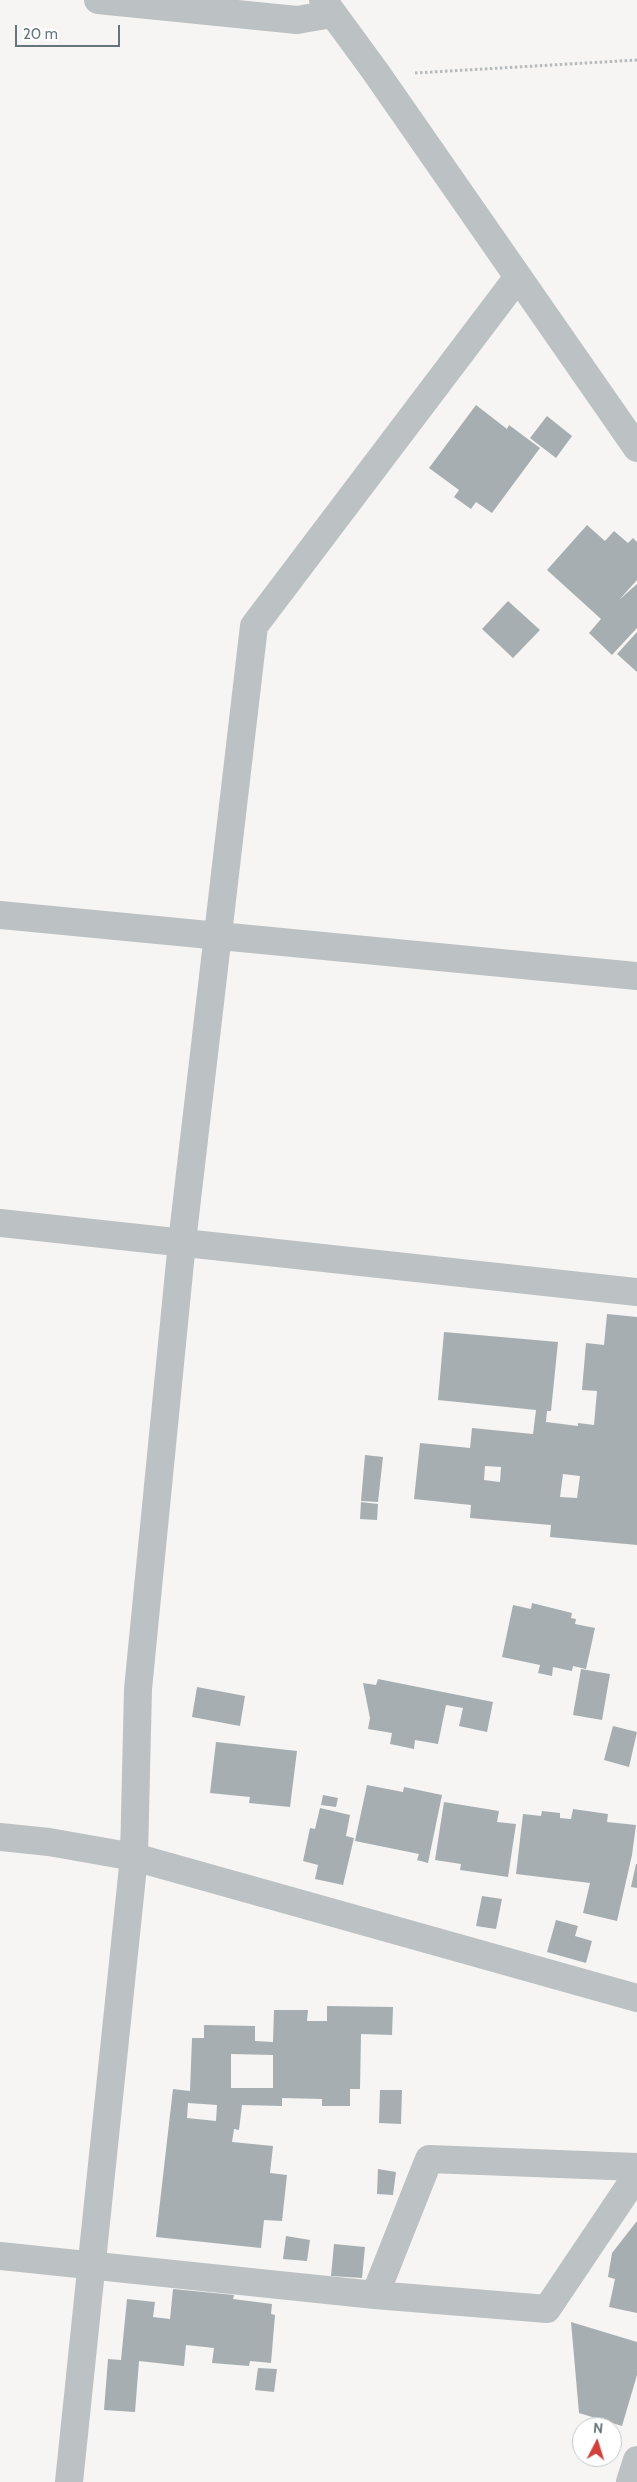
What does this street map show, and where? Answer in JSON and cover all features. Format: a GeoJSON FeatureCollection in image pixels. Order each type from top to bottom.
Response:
{"type":"FeatureCollection","features":[{"type":"Feature","properties":{"kind":"street"},"geometry":{"type":"LineString","coordinates":[[98,0],[297,20],[327,7],[375,71],[637,448]]}},
{"type":"Feature","properties":{"kind":"street"},"geometry":{"type":"LineString","coordinates":[[69,2482],[134,1857],[138,1689],[182,1242],[254,626],[518,277]]}},
{"type":"Feature","properties":{"kind":"street"},"geometry":{"type":"LineString","coordinates":[[0,915],[637,976]]}},
{"type":"Feature","properties":{"kind":"street"},"geometry":{"type":"LineString","coordinates":[[0,1223],[637,1292]]}},
{"type":"Feature","properties":{"kind":"street"},"geometry":{"type":"LineString","coordinates":[[0,1837],[49,1842],[134,1857],[637,1998]]}},
{"type":"Feature","properties":{"kind":"street"},"geometry":{"type":"LineString","coordinates":[[375,2295],[429,2159],[637,2167]]}},
{"type":"Feature","properties":{"kind":"street"},"geometry":{"type":"LineString","coordinates":[[0,2256],[375,2295],[547,2309],[637,2175]]}},
{"type":"Feature","properties":{"kind":"street"},"geometry":{"type":"LineString","coordinates":[[630,2482],[637,2460]]}},
{"type":"Feature","properties":{"kind":"path"},"geometry":{"type":"LineString","coordinates":[[375,71],[429,74],[637,60]]}},
{"type":"Feature","properties":{"kind":"building"},"geometry":{"type":"Polygon","coordinates":[[[476,405],[507,429],[509,425],[540,448],[492,513],[476,502],[471,509],[454,497],[459,490],[429,468],[476,405]]]}},
{"type":"Feature","properties":{"kind":"building"},"geometry":{"type":"Polygon","coordinates":[[[547,416],[572,436],[556,458],[530,438],[547,416]]]}},
{"type":"Feature","properties":{"kind":"building"},"geometry":{"type":"Polygon","coordinates":[[[587,525],[605,541],[614,531],[628,543],[633,538],[637,542],[637,580],[619,600],[637,584],[637,628],[612,655],[589,633],[601,619],[547,570],[587,525]]]}},
{"type":"Feature","properties":{"kind":"building"},"geometry":{"type":"Polygon","coordinates":[[[508,601],[540,630],[513,658],[482,629],[508,601]]]}},
{"type":"Feature","properties":{"kind":"building"},"geometry":{"type":"Polygon","coordinates":[[[637,632],[637,672],[617,654],[637,632]]]}},
{"type":"Feature","properties":{"kind":"building"},"geometry":{"type":"Polygon","coordinates":[[[607,1314],[637,1317],[637,1545],[550,1537],[551,1525],[470,1518],[471,1505],[414,1499],[420,1443],[470,1448],[472,1428],[533,1434],[536,1410],[438,1400],[444,1332],[558,1342],[551,1411],[547,1411],[546,1422],[578,1426],[578,1423],[594,1425],[597,1391],[582,1390],[586,1343],[604,1345],[607,1314]],[[485,1466],[484,1480],[500,1482],[501,1467],[485,1466]],[[563,1474],[560,1497],[577,1498],[580,1476],[563,1474]]]}},
{"type":"Feature","properties":{"kind":"building"},"geometry":{"type":"Polygon","coordinates":[[[365,1455],[383,1457],[378,1502],[361,1501],[365,1455]]]}},
{"type":"Feature","properties":{"kind":"building"},"geometry":{"type":"Polygon","coordinates":[[[361,1502],[378,1504],[377,1520],[360,1519],[361,1502]]]}},
{"type":"Feature","properties":{"kind":"building"},"geometry":{"type":"Polygon","coordinates":[[[532,1603],[572,1613],[571,1618],[576,1619],[575,1624],[595,1628],[586,1669],[573,1666],[572,1671],[553,1667],[552,1676],[538,1673],[540,1665],[502,1657],[513,1605],[531,1609],[532,1603]]]}},
{"type":"Feature","properties":{"kind":"building"},"geometry":{"type":"Polygon","coordinates":[[[581,1669],[610,1674],[602,1720],[573,1715],[581,1669]]]}},
{"type":"Feature","properties":{"kind":"building"},"geometry":{"type":"Polygon","coordinates":[[[378,1679],[493,1702],[487,1732],[459,1726],[463,1708],[446,1705],[438,1744],[415,1740],[414,1749],[390,1744],[392,1733],[368,1729],[370,1718],[363,1683],[376,1685],[378,1679]]]}},
{"type":"Feature","properties":{"kind":"building"},"geometry":{"type":"Polygon","coordinates":[[[197,1687],[245,1696],[240,1726],[192,1717],[197,1687]]]}},
{"type":"Feature","properties":{"kind":"building"},"geometry":{"type":"Polygon","coordinates":[[[613,1726],[637,1732],[629,1767],[604,1760],[613,1726]]]}},
{"type":"Feature","properties":{"kind":"building"},"geometry":{"type":"Polygon","coordinates":[[[216,1742],[297,1751],[290,1807],[249,1803],[250,1797],[210,1793],[216,1742]]]}},
{"type":"Feature","properties":{"kind":"building"},"geometry":{"type":"Polygon","coordinates":[[[367,1785],[403,1792],[404,1787],[442,1795],[428,1863],[417,1860],[419,1854],[355,1841],[367,1785]]]}},
{"type":"Feature","properties":{"kind":"building"},"geometry":{"type":"Polygon","coordinates":[[[323,1795],[338,1798],[336,1807],[321,1805],[323,1795]]]}},
{"type":"Feature","properties":{"kind":"building"},"geometry":{"type":"Polygon","coordinates":[[[444,1802],[499,1811],[497,1822],[516,1824],[508,1877],[460,1870],[461,1864],[435,1860],[444,1802]]]}},
{"type":"Feature","properties":{"kind":"building"},"geometry":{"type":"Polygon","coordinates":[[[320,1808],[350,1815],[346,1836],[354,1838],[343,1885],[315,1879],[318,1865],[303,1861],[310,1828],[315,1829],[320,1808]]]}},
{"type":"Feature","properties":{"kind":"building"},"geometry":{"type":"Polygon","coordinates":[[[573,1809],[608,1814],[607,1822],[636,1825],[632,1855],[617,1921],[583,1913],[590,1883],[516,1874],[523,1814],[541,1816],[542,1811],[560,1813],[560,1818],[571,1819],[573,1809]]]}},
{"type":"Feature","properties":{"kind":"building"},"geometry":{"type":"Polygon","coordinates":[[[637,1864],[637,1888],[631,1887],[637,1864]]]}},
{"type":"Feature","properties":{"kind":"building"},"geometry":{"type":"Polygon","coordinates":[[[482,1896],[502,1899],[496,1929],[476,1926],[482,1896]]]}},
{"type":"Feature","properties":{"kind":"building"},"geometry":{"type":"Polygon","coordinates":[[[556,1920],[578,1926],[575,1936],[592,1941],[586,1963],[547,1952],[556,1920]]]}},
{"type":"Feature","properties":{"kind":"building"},"geometry":{"type":"Polygon","coordinates":[[[327,2006],[393,2007],[392,2035],[361,2034],[360,2089],[350,2089],[350,2106],[322,2106],[322,2099],[282,2098],[282,2106],[242,2105],[239,2130],[234,2129],[232,2142],[273,2146],[270,2173],[287,2175],[282,2221],[264,2220],[261,2248],[156,2237],[173,2089],[190,2091],[192,2038],[204,2038],[204,2025],[255,2026],[255,2041],[273,2042],[274,2010],[308,2010],[307,2021],[327,2021],[327,2006]],[[231,2054],[231,2088],[273,2088],[273,2055],[231,2054]],[[188,2103],[187,2118],[216,2121],[217,2105],[188,2103]]]}},
{"type":"Feature","properties":{"kind":"building"},"geometry":{"type":"Polygon","coordinates":[[[380,2090],[402,2090],[401,2124],[379,2123],[380,2090]]]}},
{"type":"Feature","properties":{"kind":"building"},"geometry":{"type":"Polygon","coordinates":[[[378,2169],[396,2172],[393,2195],[377,2194],[378,2169]]]}},
{"type":"Feature","properties":{"kind":"building"},"geometry":{"type":"Polygon","coordinates":[[[637,2221],[637,2313],[609,2307],[615,2279],[608,2277],[612,2253],[637,2221]]]}},
{"type":"Feature","properties":{"kind":"building"},"geometry":{"type":"Polygon","coordinates":[[[286,2236],[310,2240],[307,2261],[283,2259],[286,2236]]]}},
{"type":"Feature","properties":{"kind":"building"},"geometry":{"type":"Polygon","coordinates":[[[334,2244],[365,2247],[362,2278],[331,2276],[334,2244]]]}},
{"type":"Feature","properties":{"kind":"building"},"geometry":{"type":"Polygon","coordinates":[[[173,2289],[234,2295],[233,2299],[272,2304],[271,2314],[275,2315],[271,2363],[250,2361],[249,2366],[212,2363],[214,2348],[186,2345],[184,2366],[139,2361],[135,2412],[104,2410],[108,2359],[121,2360],[127,2299],[155,2302],[153,2317],[170,2319],[173,2289]]]}},
{"type":"Feature","properties":{"kind":"building"},"geometry":{"type":"Polygon","coordinates":[[[571,2322],[637,2342],[637,2375],[622,2426],[622,2417],[592,2417],[579,2413],[571,2322]]]}},
{"type":"Feature","properties":{"kind":"building"},"geometry":{"type":"Polygon","coordinates":[[[258,2368],[277,2369],[274,2392],[255,2390],[258,2368]]]}}]}
